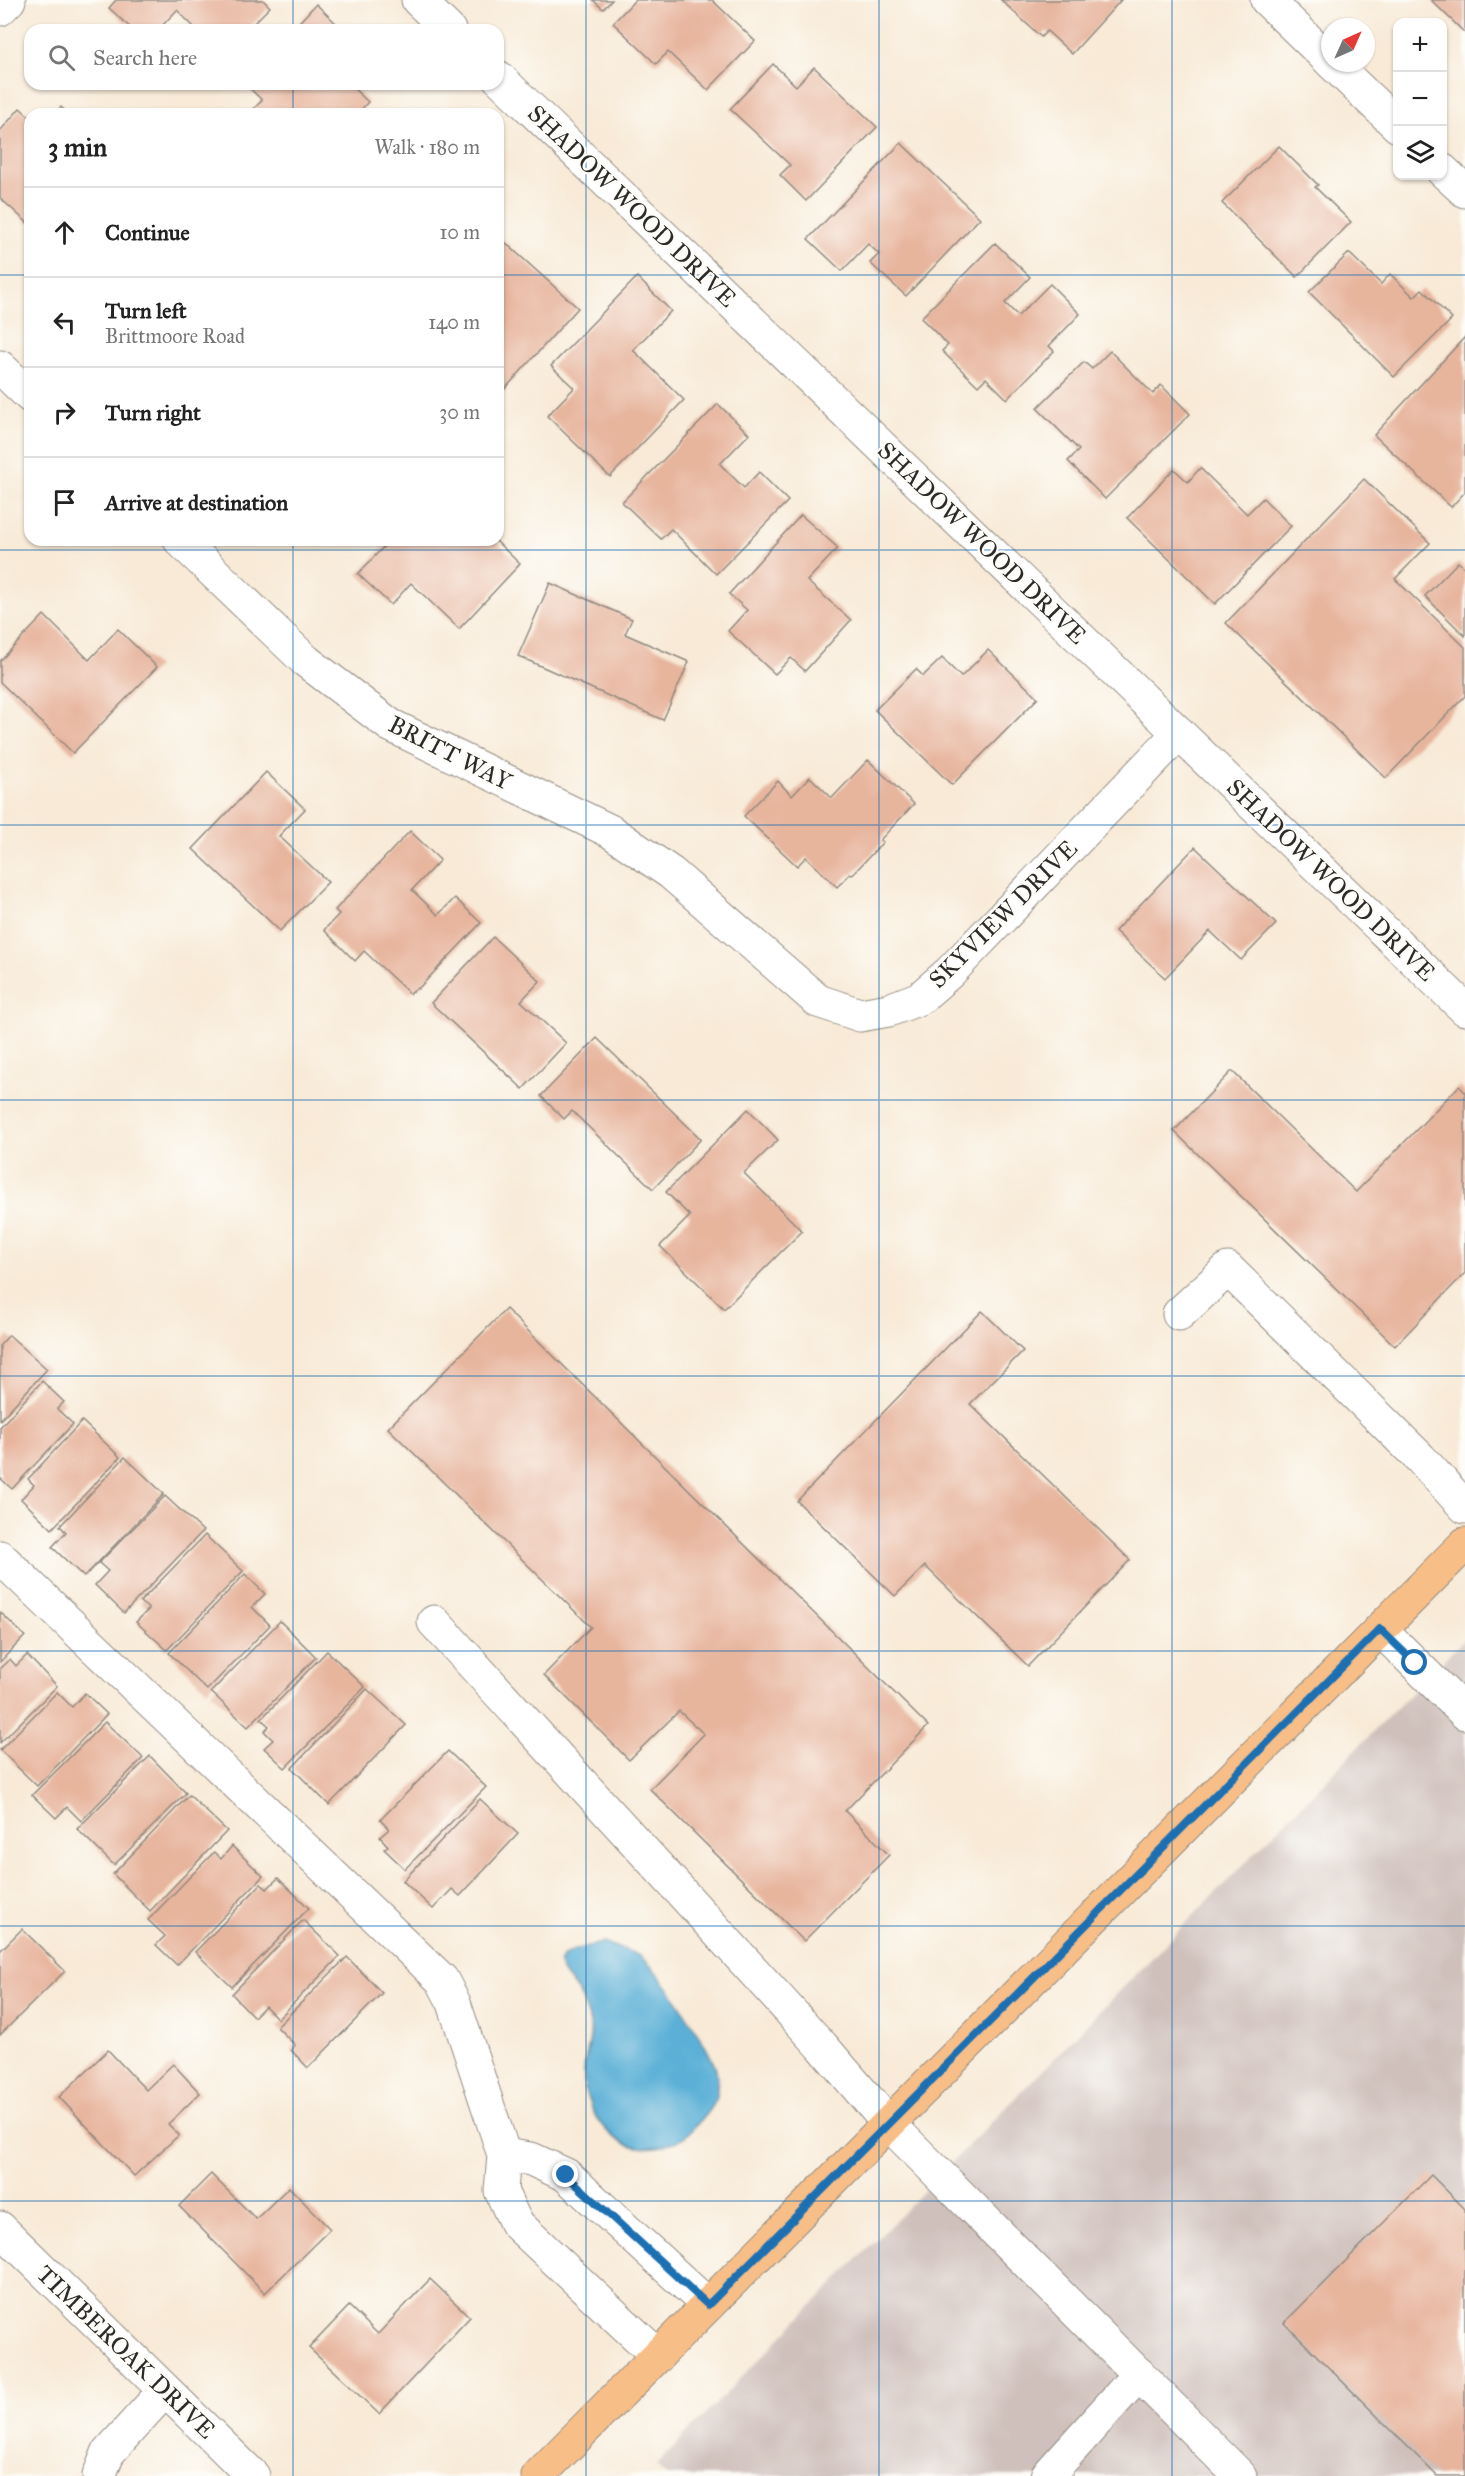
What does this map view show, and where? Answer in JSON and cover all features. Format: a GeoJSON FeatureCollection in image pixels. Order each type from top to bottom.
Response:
{"type":"FeatureCollection","features":[{"type":"Feature","properties":{"kind":"main road"},"geometry":{"type":"LineString","coordinates":[[538,2476],[1465,1544]]}},
{"type":"Feature","properties":{"kind":"street"},"geometry":{"type":"LineString","coordinates":[[0,9],[9,0]]}},
{"type":"Feature","properties":{"kind":"street"},"geometry":{"type":"LineString","coordinates":[[418,0],[443,24]]}},
{"type":"Feature","properties":{"kind":"street"},"geometry":{"type":"LineString","coordinates":[[1267,0],[1321,52]]}},
{"type":"Feature","properties":{"kind":"street"},"geometry":{"type":"LineString","coordinates":[[1341,72],[1393,121]]}},
{"type":"Feature","properties":{"kind":"street","name":"SHADOW WOOD DRIVE"},"geometry":{"type":"LineString","coordinates":[[504,83],[1465,1009]]}},
{"type":"Feature","properties":{"kind":"street"},"geometry":{"type":"LineString","coordinates":[[1447,174],[1465,191]]}},
{"type":"Feature","properties":{"kind":"street"},"geometry":{"type":"LineString","coordinates":[[0,367],[24,390]]}},
{"type":"Feature","properties":{"kind":"street","name":"BRITT WAY"},"geometry":{"type":"LineString","coordinates":[[186,546],[306,661],[390,725],[610,831],[671,873],[742,935]]}},
{"type":"Feature","properties":{"kind":"street","name":"SKYVIEW DRIVE"},"geometry":{"type":"LineString","coordinates":[[742,935],[818,1001],[860,1015],[889,1010],[920,998],[950,972],[1179,733]]}},
{"type":"Feature","properties":{"kind":"street"},"geometry":{"type":"LineString","coordinates":[[1179,1314],[1228,1269],[1420,1458],[1465,1507]]}},
{"type":"Feature","properties":{"kind":"street"},"geometry":{"type":"LineString","coordinates":[[0,1557],[442,1980],[454,2003],[504,2155],[501,2191],[516,2223],[658,2356]]}},
{"type":"Feature","properties":{"kind":"street"},"geometry":{"type":"LineString","coordinates":[[435,1622],[822,2046],[889,2124],[1240,2476]]}},
{"type":"Feature","properties":{"kind":"street"},"geometry":{"type":"LineString","coordinates":[[1380,1629],[1465,1713]]}},
{"type":"Feature","properties":{"kind":"street"},"geometry":{"type":"LineString","coordinates":[[504,2155],[531,2159],[566,2175],[708,2305]]}},
{"type":"Feature","properties":{"kind":"street","name":"TIMBEROAK DRIVE"},"geometry":{"type":"LineString","coordinates":[[0,2229],[253,2476]]}},
{"type":"Feature","properties":{"kind":"street"},"geometry":{"type":"LineString","coordinates":[[1047,2476],[1139,2374]]}},
{"type":"Feature","properties":{"kind":"street"},"geometry":{"type":"LineString","coordinates":[[99,2476],[108,2453],[165,2390]]}},
{"type":"Feature","properties":{"kind":"shaded area"},"geometry":{"type":"Polygon","coordinates":[[[1465,1638],[1465,2476],[666,2476],[656,2465],[1465,1638]]]}},
{"type":"Feature","properties":{"kind":"water"},"geometry":{"type":"Polygon","coordinates":[[[603,1943],[632,1952],[650,1965],[696,2031],[717,2074],[716,2097],[711,2108],[685,2136],[669,2144],[650,2148],[638,2147],[615,2137],[598,2119],[587,2096],[584,2072],[590,2023],[579,1993],[562,1972],[560,1963],[561,1959],[569,1953],[603,1943]]]}},
{"type":"Feature","properties":{"kind":"building"},"geometry":{"type":"Polygon","coordinates":[[[116,0],[263,0],[270,7],[253,24],[191,24],[177,10],[164,24],[126,24],[109,8],[116,0]]]}},
{"type":"Feature","properties":{"kind":"building"},"geometry":{"type":"Polygon","coordinates":[[[593,0],[612,0],[603,9],[593,0]]]}},
{"type":"Feature","properties":{"kind":"building"},"geometry":{"type":"Polygon","coordinates":[[[635,0],[712,0],[755,41],[708,90],[668,52],[656,64],[613,23],[635,0]]]}},
{"type":"Feature","properties":{"kind":"building"},"geometry":{"type":"Polygon","coordinates":[[[1001,0],[1121,0],[1072,54],[1047,31],[1041,37],[1001,0]]]}},
{"type":"Feature","properties":{"kind":"building"},"geometry":{"type":"Polygon","coordinates":[[[1431,0],[1465,0],[1465,33],[1431,0]]]}},
{"type":"Feature","properties":{"kind":"building"},"geometry":{"type":"Polygon","coordinates":[[[316,4],[337,24],[298,24],[316,4]]]}},
{"type":"Feature","properties":{"kind":"building"},"geometry":{"type":"Polygon","coordinates":[[[773,64],[796,86],[814,67],[877,127],[806,201],[780,175],[790,165],[730,109],[773,64]]]}},
{"type":"Feature","properties":{"kind":"building"},"geometry":{"type":"Polygon","coordinates":[[[251,90],[355,90],[368,102],[362,108],[255,108],[262,100],[251,90]]]}},
{"type":"Feature","properties":{"kind":"building"},"geometry":{"type":"Polygon","coordinates":[[[20,108],[24,112],[24,220],[0,198],[0,131],[20,108]]]}},
{"type":"Feature","properties":{"kind":"building"},"geometry":{"type":"Polygon","coordinates":[[[901,143],[980,218],[906,296],[870,263],[879,254],[868,244],[842,271],[808,239],[901,143]]]}},
{"type":"Feature","properties":{"kind":"building"},"geometry":{"type":"Polygon","coordinates":[[[1279,146],[1318,185],[1315,187],[1351,222],[1297,277],[1222,203],[1279,146]]]}},
{"type":"Feature","properties":{"kind":"building"},"geometry":{"type":"Polygon","coordinates":[[[504,241],[578,308],[504,390],[504,241]]]}},
{"type":"Feature","properties":{"kind":"building"},"geometry":{"type":"Polygon","coordinates":[[[995,243],[1030,277],[1005,303],[1018,316],[1050,284],[1080,314],[1049,346],[1054,351],[1007,399],[986,378],[978,386],[942,351],[948,345],[921,318],[995,243]]]}},
{"type":"Feature","properties":{"kind":"building"},"geometry":{"type":"Polygon","coordinates":[[[1349,253],[1381,284],[1390,274],[1414,297],[1422,289],[1452,319],[1394,377],[1309,292],[1349,253]]]}},
{"type":"Feature","properties":{"kind":"building"},"geometry":{"type":"Polygon","coordinates":[[[637,277],[671,311],[633,350],[684,400],[610,477],[547,416],[574,388],[551,366],[637,277]]]}},
{"type":"Feature","properties":{"kind":"building"},"geometry":{"type":"Polygon","coordinates":[[[1465,337],[1465,492],[1451,507],[1374,435],[1465,337]]]}},
{"type":"Feature","properties":{"kind":"building"},"geometry":{"type":"Polygon","coordinates":[[[1110,351],[1153,394],[1161,385],[1190,414],[1105,499],[1068,461],[1079,450],[1037,408],[1084,362],[1092,369],[1110,351]]]}},
{"type":"Feature","properties":{"kind":"building"},"geometry":{"type":"Polygon","coordinates":[[[718,404],[749,434],[720,464],[744,488],[759,472],[788,501],[716,574],[671,529],[661,539],[622,502],[718,404]]]}},
{"type":"Feature","properties":{"kind":"building"},"geometry":{"type":"Polygon","coordinates":[[[1200,468],[1247,514],[1263,498],[1291,526],[1215,604],[1127,518],[1174,469],[1188,482],[1200,468]]]}},
{"type":"Feature","properties":{"kind":"building"},"geometry":{"type":"Polygon","coordinates":[[[1364,479],[1430,543],[1395,579],[1465,647],[1465,696],[1386,778],[1226,623],[1364,479]]]}},
{"type":"Feature","properties":{"kind":"building"},"geometry":{"type":"Polygon","coordinates":[[[801,515],[838,548],[807,581],[851,620],[805,671],[791,658],[775,674],[728,631],[747,610],[729,594],[801,515]]]}},
{"type":"Feature","properties":{"kind":"building"},"geometry":{"type":"Polygon","coordinates":[[[384,546],[501,546],[520,564],[459,629],[411,583],[391,605],[358,574],[384,546]]]}},
{"type":"Feature","properties":{"kind":"building"},"geometry":{"type":"Polygon","coordinates":[[[1458,562],[1465,568],[1465,636],[1425,596],[1458,562]]]}},
{"type":"Feature","properties":{"kind":"building"},"geometry":{"type":"Polygon","coordinates":[[[550,583],[632,619],[625,634],[689,662],[663,720],[518,656],[550,583]]]}},
{"type":"Feature","properties":{"kind":"building"},"geometry":{"type":"Polygon","coordinates":[[[44,615],[89,660],[118,629],[157,667],[73,753],[0,682],[0,661],[44,615]]]}},
{"type":"Feature","properties":{"kind":"building"},"geometry":{"type":"Polygon","coordinates":[[[988,650],[1038,698],[952,785],[875,710],[916,669],[923,676],[942,658],[961,677],[988,650]]]}},
{"type":"Feature","properties":{"kind":"building"},"geometry":{"type":"Polygon","coordinates":[[[868,760],[914,804],[880,840],[883,842],[852,875],[850,874],[837,887],[806,857],[797,866],[744,816],[778,781],[792,796],[810,777],[832,798],[868,760]]]}},
{"type":"Feature","properties":{"kind":"building"},"geometry":{"type":"Polygon","coordinates":[[[266,772],[305,809],[279,836],[328,882],[280,931],[193,849],[266,772]]]}},
{"type":"Feature","properties":{"kind":"building"},"geometry":{"type":"Polygon","coordinates":[[[410,831],[440,860],[412,890],[438,915],[455,898],[481,923],[418,989],[410,994],[364,951],[355,961],[324,930],[339,914],[335,910],[410,831]]]}},
{"type":"Feature","properties":{"kind":"building"},"geometry":{"type":"Polygon","coordinates":[[[1195,847],[1276,924],[1241,960],[1210,931],[1165,978],[1115,931],[1195,847]]]}},
{"type":"Feature","properties":{"kind":"building"},"geometry":{"type":"Polygon","coordinates":[[[493,937],[540,981],[521,1001],[566,1043],[523,1089],[431,1003],[493,937]]]}},
{"type":"Feature","properties":{"kind":"building"},"geometry":{"type":"Polygon","coordinates":[[[597,1038],[701,1139],[653,1189],[572,1111],[564,1119],[541,1096],[597,1038]]]}},
{"type":"Feature","properties":{"kind":"building"},"geometry":{"type":"Polygon","coordinates":[[[1232,1071],[1356,1192],[1459,1086],[1465,1092],[1465,1273],[1395,1346],[1174,1131],[1232,1071]]]}},
{"type":"Feature","properties":{"kind":"building"},"geometry":{"type":"Polygon","coordinates":[[[748,1109],[778,1140],[744,1173],[802,1231],[724,1309],[660,1246],[690,1216],[666,1192],[748,1109]]]}},
{"type":"Feature","properties":{"kind":"building"},"geometry":{"type":"Polygon","coordinates":[[[506,1309],[928,1726],[845,1811],[889,1855],[804,1941],[650,1789],[704,1734],[679,1711],[629,1760],[544,1675],[591,1627],[388,1428],[506,1309]]]}},
{"type":"Feature","properties":{"kind":"building"},"geometry":{"type":"Polygon","coordinates":[[[982,1311],[1023,1351],[970,1404],[1130,1560],[1028,1666],[925,1566],[895,1596],[797,1501],[982,1311]]]}},
{"type":"Feature","properties":{"kind":"building"},"geometry":{"type":"Polygon","coordinates":[[[9,1335],[47,1369],[0,1420],[0,1345],[9,1335]]]}},
{"type":"Feature","properties":{"kind":"building"},"geometry":{"type":"Polygon","coordinates":[[[42,1381],[64,1402],[57,1409],[73,1424],[12,1489],[0,1478],[0,1427],[42,1381]]]}},
{"type":"Feature","properties":{"kind":"building"},"geometry":{"type":"Polygon","coordinates":[[[82,1421],[120,1457],[52,1529],[21,1499],[34,1485],[28,1479],[82,1421]]]}},
{"type":"Feature","properties":{"kind":"building"},"geometry":{"type":"Polygon","coordinates":[[[125,1457],[164,1494],[84,1577],[52,1547],[66,1532],[60,1526],[125,1457]]]}},
{"type":"Feature","properties":{"kind":"building"},"geometry":{"type":"Polygon","coordinates":[[[165,1496],[203,1531],[124,1613],[95,1585],[108,1571],[99,1563],[165,1496]]]}},
{"type":"Feature","properties":{"kind":"building"},"geometry":{"type":"Polygon","coordinates":[[[205,1535],[243,1571],[167,1650],[136,1622],[149,1609],[140,1602],[205,1535]]]}},
{"type":"Feature","properties":{"kind":"building"},"geometry":{"type":"Polygon","coordinates":[[[245,1574],[265,1594],[252,1607],[270,1625],[207,1690],[169,1653],[245,1574]]]}},
{"type":"Feature","properties":{"kind":"building"},"geometry":{"type":"Polygon","coordinates":[[[0,1612],[25,1636],[0,1662],[0,1612]]]}},
{"type":"Feature","properties":{"kind":"building"},"geometry":{"type":"Polygon","coordinates":[[[280,1621],[316,1657],[248,1727],[211,1692],[280,1621]]]}},
{"type":"Feature","properties":{"kind":"building"},"geometry":{"type":"Polygon","coordinates":[[[327,1651],[365,1687],[285,1768],[264,1748],[273,1740],[264,1731],[269,1726],[261,1719],[327,1651]]]}},
{"type":"Feature","properties":{"kind":"building"},"geometry":{"type":"Polygon","coordinates":[[[27,1655],[57,1686],[0,1743],[0,1668],[10,1659],[16,1666],[27,1655]]]}},
{"type":"Feature","properties":{"kind":"building"},"geometry":{"type":"Polygon","coordinates":[[[367,1689],[406,1725],[329,1805],[292,1768],[367,1689]]]}},
{"type":"Feature","properties":{"kind":"building"},"geometry":{"type":"Polygon","coordinates":[[[57,1692],[72,1707],[85,1693],[107,1714],[37,1786],[0,1750],[57,1692]]]}},
{"type":"Feature","properties":{"kind":"building"},"geometry":{"type":"Polygon","coordinates":[[[105,1722],[143,1758],[81,1821],[67,1807],[56,1818],[32,1795],[105,1722]]]}},
{"type":"Feature","properties":{"kind":"building"},"geometry":{"type":"Polygon","coordinates":[[[448,1751],[486,1787],[405,1869],[384,1849],[388,1846],[380,1837],[389,1829],[380,1820],[448,1751]]]}},
{"type":"Feature","properties":{"kind":"building"},"geometry":{"type":"Polygon","coordinates":[[[150,1756],[186,1793],[114,1865],[77,1829],[150,1756]]]}},
{"type":"Feature","properties":{"kind":"building"},"geometry":{"type":"Polygon","coordinates":[[[189,1795],[227,1831],[150,1911],[113,1874],[189,1795]]]}},
{"type":"Feature","properties":{"kind":"building"},"geometry":{"type":"Polygon","coordinates":[[[480,1799],[518,1834],[460,1896],[452,1889],[433,1909],[403,1881],[480,1799]]]}},
{"type":"Feature","properties":{"kind":"building"},"geometry":{"type":"Polygon","coordinates":[[[232,1846],[263,1876],[177,1965],[156,1945],[165,1936],[148,1920],[214,1852],[221,1859],[232,1846]]]}},
{"type":"Feature","properties":{"kind":"building"},"geometry":{"type":"Polygon","coordinates":[[[278,1878],[309,1908],[232,1987],[195,1952],[261,1884],[267,1889],[278,1878]]]}},
{"type":"Feature","properties":{"kind":"building"},"geometry":{"type":"Polygon","coordinates":[[[303,1920],[340,1956],[278,2019],[265,2006],[254,2017],[232,1994],[303,1920]]]}},
{"type":"Feature","properties":{"kind":"building"},"geometry":{"type":"Polygon","coordinates":[[[22,1929],[65,1971],[0,2035],[0,1951],[22,1929]]]}},
{"type":"Feature","properties":{"kind":"building"},"geometry":{"type":"Polygon","coordinates":[[[347,1957],[382,1993],[308,2068],[291,2050],[295,2045],[277,2027],[347,1957]]]}},
{"type":"Feature","properties":{"kind":"building"},"geometry":{"type":"Polygon","coordinates":[[[108,2050],[146,2090],[173,2064],[200,2093],[168,2124],[179,2135],[134,2176],[59,2097],[108,2050]]]}},
{"type":"Feature","properties":{"kind":"building"},"geometry":{"type":"Polygon","coordinates":[[[211,2174],[256,2219],[289,2187],[330,2229],[265,2293],[179,2206],[211,2174]]]}},
{"type":"Feature","properties":{"kind":"building"},"geometry":{"type":"Polygon","coordinates":[[[1431,2175],[1465,2209],[1465,2476],[1437,2476],[1284,2323],[1431,2175]]]}},
{"type":"Feature","properties":{"kind":"building"},"geometry":{"type":"Polygon","coordinates":[[[430,2279],[470,2317],[379,2414],[309,2348],[349,2306],[378,2334],[430,2279]]]}},
{"type":"Feature","properties":{"kind":"route"},"geometry":{"type":"LineString","coordinates":[[566,2175],[708,2305],[1380,1629],[1415,1663]]}}]}
